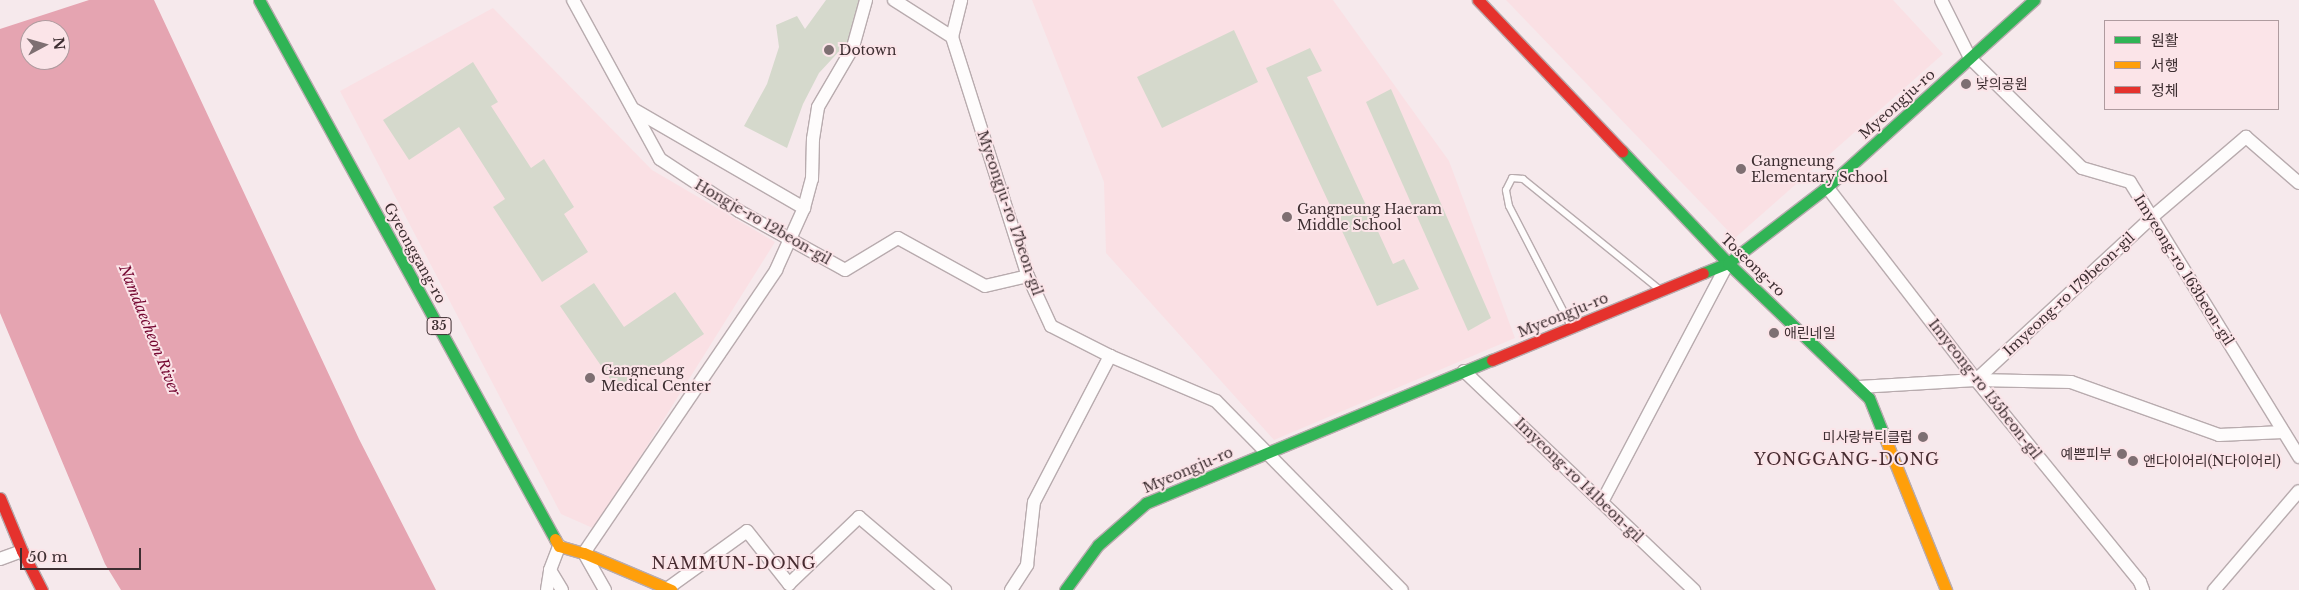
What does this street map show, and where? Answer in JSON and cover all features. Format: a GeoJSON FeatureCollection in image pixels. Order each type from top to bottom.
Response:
{"type":"FeatureCollection","features":[{"type":"Feature","properties":{"kind":"street","name":"Gyeonggang-ro"},"geometry":{"type":"LineString","coordinates":[[259,0],[559,546]]}},
{"type":"Feature","properties":{"kind":"street","name":"Hongje-ro 12beon-gil"},"geometry":{"type":"LineString","coordinates":[[573,0],[660,159],[739,212],[845,270],[898,238],[985,286],[1028,276]]}},
{"type":"Feature","properties":{"kind":"street"},"geometry":{"type":"LineString","coordinates":[[584,553],[776,270],[804,208],[812,179],[812,139],[818,106],[853,48],[866,0]]}},
{"type":"Feature","properties":{"kind":"street"},"geometry":{"type":"LineString","coordinates":[[894,0],[952,37],[961,0]]}},
{"type":"Feature","properties":{"kind":"street","name":"Toseong-ro"},"geometry":{"type":"LineString","coordinates":[[1478,0],[1728,264],[1869,398],[1946,590]]}},
{"type":"Feature","properties":{"kind":"street","name":"Imyeong-ro 163beon-gil"},"geometry":{"type":"LineString","coordinates":[[1941,0],[1970,58],[2082,168],[2130,182],[2299,457]]}},
{"type":"Feature","properties":{"kind":"street","name":"Myeongju-ro"},"geometry":{"type":"LineString","coordinates":[[1065,590],[1098,546],[1146,503],[1728,264],[1827,187],[2034,0]]}},
{"type":"Feature","properties":{"kind":"street","name":"Myeongju-ro 17beon-gil"},"geometry":{"type":"LineString","coordinates":[[952,37],[1028,276],[1051,326],[1110,356],[1216,401],[1402,590]]}},
{"type":"Feature","properties":{"kind":"street"},"geometry":{"type":"LineString","coordinates":[[633,109],[804,208]]}},
{"type":"Feature","properties":{"kind":"street","name":"Imyeong-ro 179beon-gil"},"geometry":{"type":"LineString","coordinates":[[1976,380],[2151,218],[2246,137],[2299,183]]}},
{"type":"Feature","properties":{"kind":"street","name":"Imyeong-ro 155beon-gil"},"geometry":{"type":"LineString","coordinates":[[1827,187],[1976,380],[2140,582],[2143,590]]}},
{"type":"Feature","properties":{"kind":"street"},"geometry":{"type":"LineString","coordinates":[[1602,502],[1728,264]]}},
{"type":"Feature","properties":{"kind":"street"},"geometry":{"type":"LineString","coordinates":[[1012,590],[1027,565],[1034,502],[1110,356]]}},
{"type":"Feature","properties":{"kind":"street","name":"Imyeong-ro 141beon-gil"},"geometry":{"type":"LineString","coordinates":[[1464,371],[1694,590]]}},
{"type":"Feature","properties":{"kind":"street"},"geometry":{"type":"LineString","coordinates":[[1858,387],[1976,380],[2071,382],[2219,435],[2283,432]]}},
{"type":"Feature","properties":{"kind":"street"},"geometry":{"type":"LineString","coordinates":[[2214,590],[2299,491]]}},
{"type":"Feature","properties":{"kind":"street"},"geometry":{"type":"LineString","coordinates":[[0,498],[22,551],[42,590]]}},
{"type":"Feature","properties":{"kind":"street"},"geometry":{"type":"LineString","coordinates":[[547,590],[550,570],[559,546],[584,553],[669,589],[747,531],[789,584],[859,516],[945,590]]}},
{"type":"Feature","properties":{"kind":"street"},"geometry":{"type":"LineString","coordinates":[[0,559],[22,551]]}},
{"type":"Feature","properties":{"kind":"street"},"geometry":{"type":"LineString","coordinates":[[584,553],[605,590]]}},
{"type":"Feature","properties":{"kind":"street"},"geometry":{"type":"LineString","coordinates":[[550,570],[562,590]]}},
{"type":"Feature","properties":{"kind":"lane"},"geometry":{"type":"LineString","coordinates":[[1572,327],[1509,206],[1506,190],[1512,178],[1523,180],[1661,291]]}},
{"type":"Feature","properties":{"kind":"shaded area","name":"Gangneung Haeram Middle School"},"geometry":{"type":"Polygon","coordinates":[[[1032,0],[1333,0],[1449,161],[1515,338],[1274,440],[1106,253],[1104,182],[1032,0]]]}},
{"type":"Feature","properties":{"kind":"shaded area","name":"Gangneung Elementary School"},"geometry":{"type":"Polygon","coordinates":[[[1506,0],[1893,0],[1943,54],[1735,238],[1506,0]]]}},
{"type":"Feature","properties":{"kind":"shaded area","name":"Gangneung Medical Center"},"geometry":{"type":"Polygon","coordinates":[[[493,8],[652,170],[775,242],[595,529],[561,514],[340,91],[493,8]]]}},
{"type":"Feature","properties":{"kind":"water","name":"Namdaecheon River"},"geometry":{"type":"Polygon","coordinates":[[[0,0],[154,0],[359,439],[436,590],[121,590],[105,564],[0,313],[0,0]]]}},
{"type":"Feature","properties":{"kind":"pier"},"geometry":{"type":"Polygon","coordinates":[[[0,0],[89,0],[28,20],[20,20],[20,22],[0,29],[0,0]]]}},
{"type":"Feature","properties":{"kind":"building"},"geometry":{"type":"Polygon","coordinates":[[[826,0],[866,0],[857,32],[819,73],[803,104],[787,148],[744,126],[767,84],[779,47],[776,25],[797,16],[805,29],[826,0]]]}},
{"type":"Feature","properties":{"kind":"building"},"geometry":{"type":"Polygon","coordinates":[[[1234,30],[1258,82],[1162,128],[1137,77],[1234,30]]]}},
{"type":"Feature","properties":{"kind":"building"},"geometry":{"type":"Polygon","coordinates":[[[1310,48],[1322,71],[1307,77],[1393,264],[1404,259],[1419,289],[1377,306],[1266,68],[1310,48]]]}},
{"type":"Feature","properties":{"kind":"building"},"geometry":{"type":"Polygon","coordinates":[[[473,62],[498,102],[491,106],[531,168],[544,159],[574,207],[564,214],[588,252],[542,282],[493,207],[505,199],[459,127],[409,160],[383,120],[473,62]]]}},
{"type":"Feature","properties":{"kind":"building"},"geometry":{"type":"Polygon","coordinates":[[[1391,89],[1491,318],[1468,331],[1366,102],[1391,89]]]}},
{"type":"Feature","properties":{"kind":"building"},"geometry":{"type":"Polygon","coordinates":[[[594,283],[624,327],[675,292],[704,334],[619,392],[560,306],[594,283]]]}},
{"type":"Feature","properties":{"kind":"traffic: fast"},"geometry":{"type":"LineString","coordinates":[[259,0],[555,539]]}},
{"type":"Feature","properties":{"kind":"traffic: fast"},"geometry":{"type":"LineString","coordinates":[[1703,273],[1728,263],[1827,187],[2034,0]]}},
{"type":"Feature","properties":{"kind":"traffic: fast"},"geometry":{"type":"LineString","coordinates":[[1622,151],[1728,263],[1869,398],[1885,438]]}},
{"type":"Feature","properties":{"kind":"traffic: fast"},"geometry":{"type":"LineString","coordinates":[[1065,590],[1098,545],[1146,503],[1492,360]]}},
{"type":"Feature","properties":{"kind":"traffic: slow"},"geometry":{"type":"LineString","coordinates":[[1885,438],[1946,590]]}},
{"type":"Feature","properties":{"kind":"traffic: slow"},"geometry":{"type":"LineString","coordinates":[[555,539],[559,546],[584,553],[671,590]]}},
{"type":"Feature","properties":{"kind":"traffic: jam"},"geometry":{"type":"LineString","coordinates":[[1478,0],[1622,151]]}},
{"type":"Feature","properties":{"kind":"traffic: jam"},"geometry":{"type":"LineString","coordinates":[[1492,360],[1703,273]]}},
{"type":"Feature","properties":{"kind":"traffic: jam"},"geometry":{"type":"LineString","coordinates":[[0,498],[22,551],[42,590]]}},
{"type":"Feature","properties":{"kind":"place","name":"Dotown"},"geometry":{"type":"Point","coordinates":[829,50]}},
{"type":"Feature","properties":{"kind":"place","name":"낮의공원"},"geometry":{"type":"Point","coordinates":[1966,84]}},
{"type":"Feature","properties":{"kind":"place","name":"Gangneung Elementary School"},"geometry":{"type":"Point","coordinates":[1741,169]}},
{"type":"Feature","properties":{"kind":"place","name":"Gangneung Haeram Middle School"},"geometry":{"type":"Point","coordinates":[1287,217]}},
{"type":"Feature","properties":{"kind":"place","name":"애린네일"},"geometry":{"type":"Point","coordinates":[1774,333]}},
{"type":"Feature","properties":{"kind":"place","name":"Gangneung Medical Center"},"geometry":{"type":"Point","coordinates":[590,378]}},
{"type":"Feature","properties":{"kind":"place","name":"미사랑뷰티클럽"},"geometry":{"type":"Point","coordinates":[1923,437]}},
{"type":"Feature","properties":{"kind":"place","name":"예쁜피부"},"geometry":{"type":"Point","coordinates":[2122,454]}},
{"type":"Feature","properties":{"kind":"place","name":"앤다이어리(N다이어리)"},"geometry":{"type":"Point","coordinates":[2133,461]}},
{"type":"Feature","properties":{"kind":"district","name":"YONGGANG-DONG"},"geometry":{"type":"Point","coordinates":[1847,459]}},
{"type":"Feature","properties":{"kind":"district","name":"NAMMUN-DONG"},"geometry":{"type":"Point","coordinates":[734,563]}}]}
